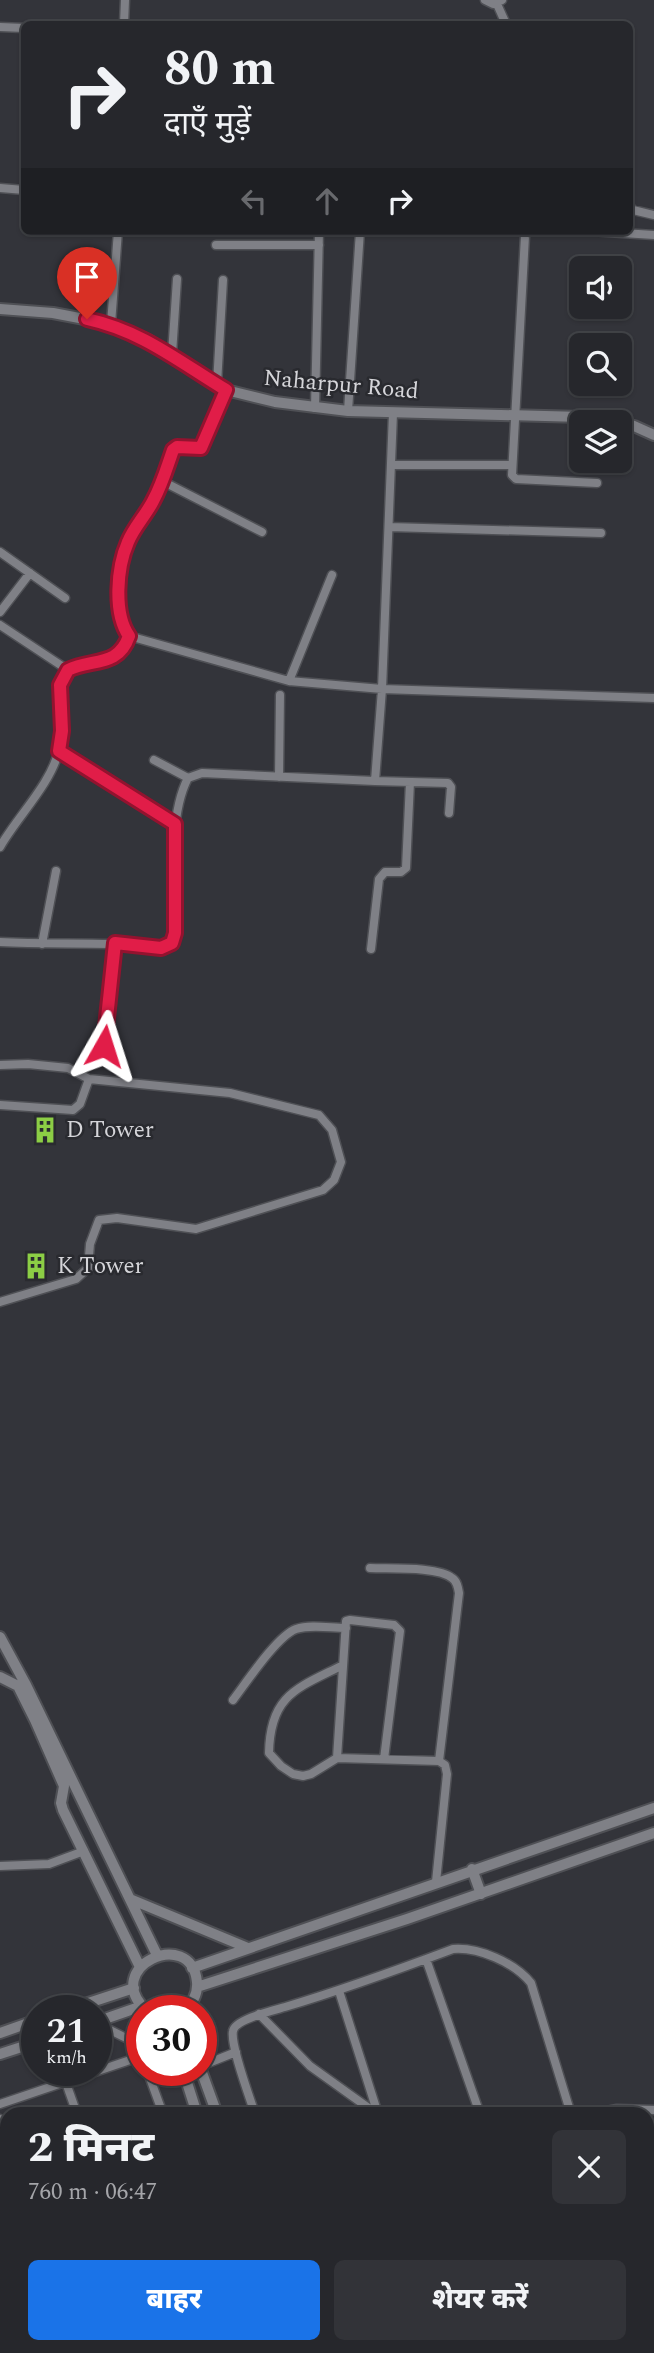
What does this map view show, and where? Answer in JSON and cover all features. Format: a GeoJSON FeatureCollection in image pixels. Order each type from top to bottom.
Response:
{"type":"FeatureCollection","features":[{"type":"Feature","properties":{"kind":"street"},"geometry":{"type":"LineString","coordinates":[[124,21],[125,0]]}},
{"type":"Feature","properties":{"kind":"street"},"geometry":{"type":"LineString","coordinates":[[485,0],[489,4],[499,2],[505,21]]}},
{"type":"Feature","properties":{"kind":"street"},"geometry":{"type":"LineString","coordinates":[[0,26],[21,28]]}},
{"type":"Feature","properties":{"kind":"street"},"geometry":{"type":"LineString","coordinates":[[0,188],[21,190]]}},
{"type":"Feature","properties":{"kind":"street"},"geometry":{"type":"LineString","coordinates":[[633,210],[654,215]]}},
{"type":"Feature","properties":{"kind":"street"},"geometry":{"type":"LineString","coordinates":[[633,234],[654,235]]}},
{"type":"Feature","properties":{"kind":"street"},"geometry":{"type":"LineString","coordinates":[[111,324],[118,235]]}},
{"type":"Feature","properties":{"kind":"street"},"geometry":{"type":"LineString","coordinates":[[315,408],[319,235]]}},
{"type":"Feature","properties":{"kind":"street"},"geometry":{"type":"LineString","coordinates":[[348,411],[360,235]]}},
{"type":"Feature","properties":{"kind":"street"},"geometry":{"type":"LineString","coordinates":[[526,235],[512,475],[516,479],[597,483]]}},
{"type":"Feature","properties":{"kind":"street"},"geometry":{"type":"LineString","coordinates":[[216,245],[319,245]]}},
{"type":"Feature","properties":{"kind":"street"},"geometry":{"type":"LineString","coordinates":[[172,354],[177,279]]}},
{"type":"Feature","properties":{"kind":"street"},"geometry":{"type":"LineString","coordinates":[[223,280],[221,387],[204,444],[196,449],[174,448],[155,499],[133,532],[124,553],[120,611],[122,626],[129,636],[289,681],[382,689],[654,698]]}},
{"type":"Feature","properties":{"kind":"street","name":"Naharpur Road"},"geometry":{"type":"LineString","coordinates":[[0,309],[53,313],[111,324],[148,340],[221,387],[253,398],[348,411],[569,416]]}},
{"type":"Feature","properties":{"kind":"street"},"geometry":{"type":"LineString","coordinates":[[375,781],[382,689],[393,413]]}},
{"type":"Feature","properties":{"kind":"street","name":"Naharpur Road"},"geometry":{"type":"LineString","coordinates":[[632,426],[654,435]]}},
{"type":"Feature","properties":{"kind":"street"},"geometry":{"type":"LineString","coordinates":[[391,465],[512,465]]}},
{"type":"Feature","properties":{"kind":"street"},"geometry":{"type":"LineString","coordinates":[[162,481],[262,532]]}},
{"type":"Feature","properties":{"kind":"street"},"geometry":{"type":"LineString","coordinates":[[389,527],[601,533]]}},
{"type":"Feature","properties":{"kind":"street"},"geometry":{"type":"LineString","coordinates":[[0,552],[65,598]]}},
{"type":"Feature","properties":{"kind":"street"},"geometry":{"type":"LineString","coordinates":[[0,612],[30,573]]}},
{"type":"Feature","properties":{"kind":"street"},"geometry":{"type":"LineString","coordinates":[[289,681],[332,575]]}},
{"type":"Feature","properties":{"kind":"street"},"geometry":{"type":"LineString","coordinates":[[0,625],[68,670]]}},
{"type":"Feature","properties":{"kind":"street"},"geometry":{"type":"LineString","coordinates":[[0,847],[43,784],[59,751],[62,731],[60,685],[68,670],[110,659],[126,645],[129,636]]}},
{"type":"Feature","properties":{"kind":"street"},"geometry":{"type":"LineString","coordinates":[[279,777],[280,695]]}},
{"type":"Feature","properties":{"kind":"street"},"geometry":{"type":"LineString","coordinates":[[59,751],[175,824]]}},
{"type":"Feature","properties":{"kind":"street"},"geometry":{"type":"LineString","coordinates":[[153,761],[188,778]]}},
{"type":"Feature","properties":{"kind":"street"},"geometry":{"type":"LineString","coordinates":[[0,942],[115,943],[161,948],[172,943],[175,933],[175,824],[181,792],[188,778],[202,773],[448,783],[451,787],[449,813]]}},
{"type":"Feature","properties":{"kind":"street"},"geometry":{"type":"LineString","coordinates":[[371,949],[379,879],[385,872],[401,872],[406,868],[410,782]]}},
{"type":"Feature","properties":{"kind":"street"},"geometry":{"type":"LineString","coordinates":[[42,944],[57,871]]}},
{"type":"Feature","properties":{"kind":"street"},"geometry":{"type":"LineString","coordinates":[[104,1046],[115,943]]}},
{"type":"Feature","properties":{"kind":"street"},"geometry":{"type":"LineString","coordinates":[[0,1065],[29,1064],[68,1068],[89,1079],[230,1093],[319,1115],[332,1130],[341,1162],[334,1180],[323,1190],[196,1229],[117,1218],[99,1220],[90,1244],[88,1268],[76,1279],[0,1302]]}},
{"type":"Feature","properties":{"kind":"street"},"geometry":{"type":"LineString","coordinates":[[0,1105],[73,1110],[80,1104],[89,1079]]}},
{"type":"Feature","properties":{"kind":"street"},"geometry":{"type":"LineString","coordinates":[[370,1568],[439,1572],[451,1576],[457,1583],[459,1592],[439,1761]]}},
{"type":"Feature","properties":{"kind":"street"},"geometry":{"type":"LineString","coordinates":[[337,1758],[346,1621],[350,1620],[394,1625],[400,1631],[384,1759]]}},
{"type":"Feature","properties":{"kind":"street"},"geometry":{"type":"LineString","coordinates":[[233,1700],[279,1642],[292,1630],[304,1627],[346,1628]]}},
{"type":"Feature","properties":{"kind":"street"},"geometry":{"type":"LineString","coordinates":[[0,1637],[158,1955]]}},
{"type":"Feature","properties":{"kind":"street"},"geometry":{"type":"LineString","coordinates":[[343,1665],[292,1692],[280,1706],[269,1738],[269,1753],[293,1774],[303,1776],[337,1758],[439,1761],[445,1765],[447,1774],[436,1882]]}},
{"type":"Feature","properties":{"kind":"street"},"geometry":{"type":"LineString","coordinates":[[0,1677],[18,1686],[64,1786],[61,1803],[63,1810],[140,1966],[134,1988],[138,1995]]}},
{"type":"Feature","properties":{"kind":"street"},"geometry":{"type":"LineString","coordinates":[[192,1968],[654,1808]]}},
{"type":"Feature","properties":{"kind":"street"},"geometry":{"type":"LineString","coordinates":[[197,1987],[481,1894],[654,1833]]}},
{"type":"Feature","properties":{"kind":"street"},"geometry":{"type":"LineString","coordinates":[[0,1866],[49,1864],[84,1851]]}},
{"type":"Feature","properties":{"kind":"street"},"geometry":{"type":"LineString","coordinates":[[472,1870],[481,1894]]}},
{"type":"Feature","properties":{"kind":"street"},"geometry":{"type":"LineString","coordinates":[[130,1899],[248,1948]]}},
{"type":"Feature","properties":{"kind":"street"},"geometry":{"type":"LineString","coordinates":[[253,2107],[236,2052],[233,2031],[236,2026],[259,2014],[339,1991],[453,1949],[467,1948],[483,1953],[526,1977],[531,1983],[570,2107]]}},
{"type":"Feature","properties":{"kind":"street"},"geometry":{"type":"LineString","coordinates":[[140,1966],[158,1955],[177,1956],[192,1968],[197,1987],[195,1995]]}},
{"type":"Feature","properties":{"kind":"street"},"geometry":{"type":"LineString","coordinates":[[426,1959],[478,2107]]}},
{"type":"Feature","properties":{"kind":"street"},"geometry":{"type":"LineString","coordinates":[[112,1995],[134,1988]]}},
{"type":"Feature","properties":{"kind":"street"},"geometry":{"type":"LineString","coordinates":[[339,1991],[375,2107]]}},
{"type":"Feature","properties":{"kind":"street"},"geometry":{"type":"LineString","coordinates":[[259,2014],[310,2066],[367,2107]]}},
{"type":"Feature","properties":{"kind":"street"},"geometry":{"type":"LineString","coordinates":[[0,2033],[21,2026]]}},
{"type":"Feature","properties":{"kind":"street"},"geometry":{"type":"LineString","coordinates":[[0,2054],[21,2047]]}},
{"type":"Feature","properties":{"kind":"street"},"geometry":{"type":"LineString","coordinates":[[217,2061],[236,2052]]}},
{"type":"Feature","properties":{"kind":"street"},"geometry":{"type":"LineString","coordinates":[[0,2104],[49,2086]]}},
{"type":"Feature","properties":{"kind":"street"},"geometry":{"type":"LineString","coordinates":[[67,2086],[75,2107]]}},
{"type":"Feature","properties":{"kind":"street"},"geometry":{"type":"LineString","coordinates":[[153,2086],[160,2107]]}},
{"type":"Feature","properties":{"kind":"street"},"geometry":{"type":"LineString","coordinates":[[188,2086],[195,2107]]}},
{"type":"Feature","properties":{"kind":"street"},"geometry":{"type":"LineString","coordinates":[[207,2086],[214,2107]]}},
{"type":"Feature","properties":{"kind":"place","name":"D Tower"},"geometry":{"type":"Point","coordinates":[45,1130]}},
{"type":"Feature","properties":{"kind":"place","name":"K Tower"},"geometry":{"type":"Point","coordinates":[36,1266]}},
{"type":"Feature","properties":{"kind":"route"},"geometry":{"type":"LineString","coordinates":[[87,319],[111,324],[148,340],[226,390],[201,448],[174,448],[155,499],[127,542],[120,585],[122,626],[129,636],[126,645],[110,659],[68,670],[60,685],[62,731],[59,751],[175,824],[175,933],[172,943],[161,948],[115,943],[104,1046]]}}]}
